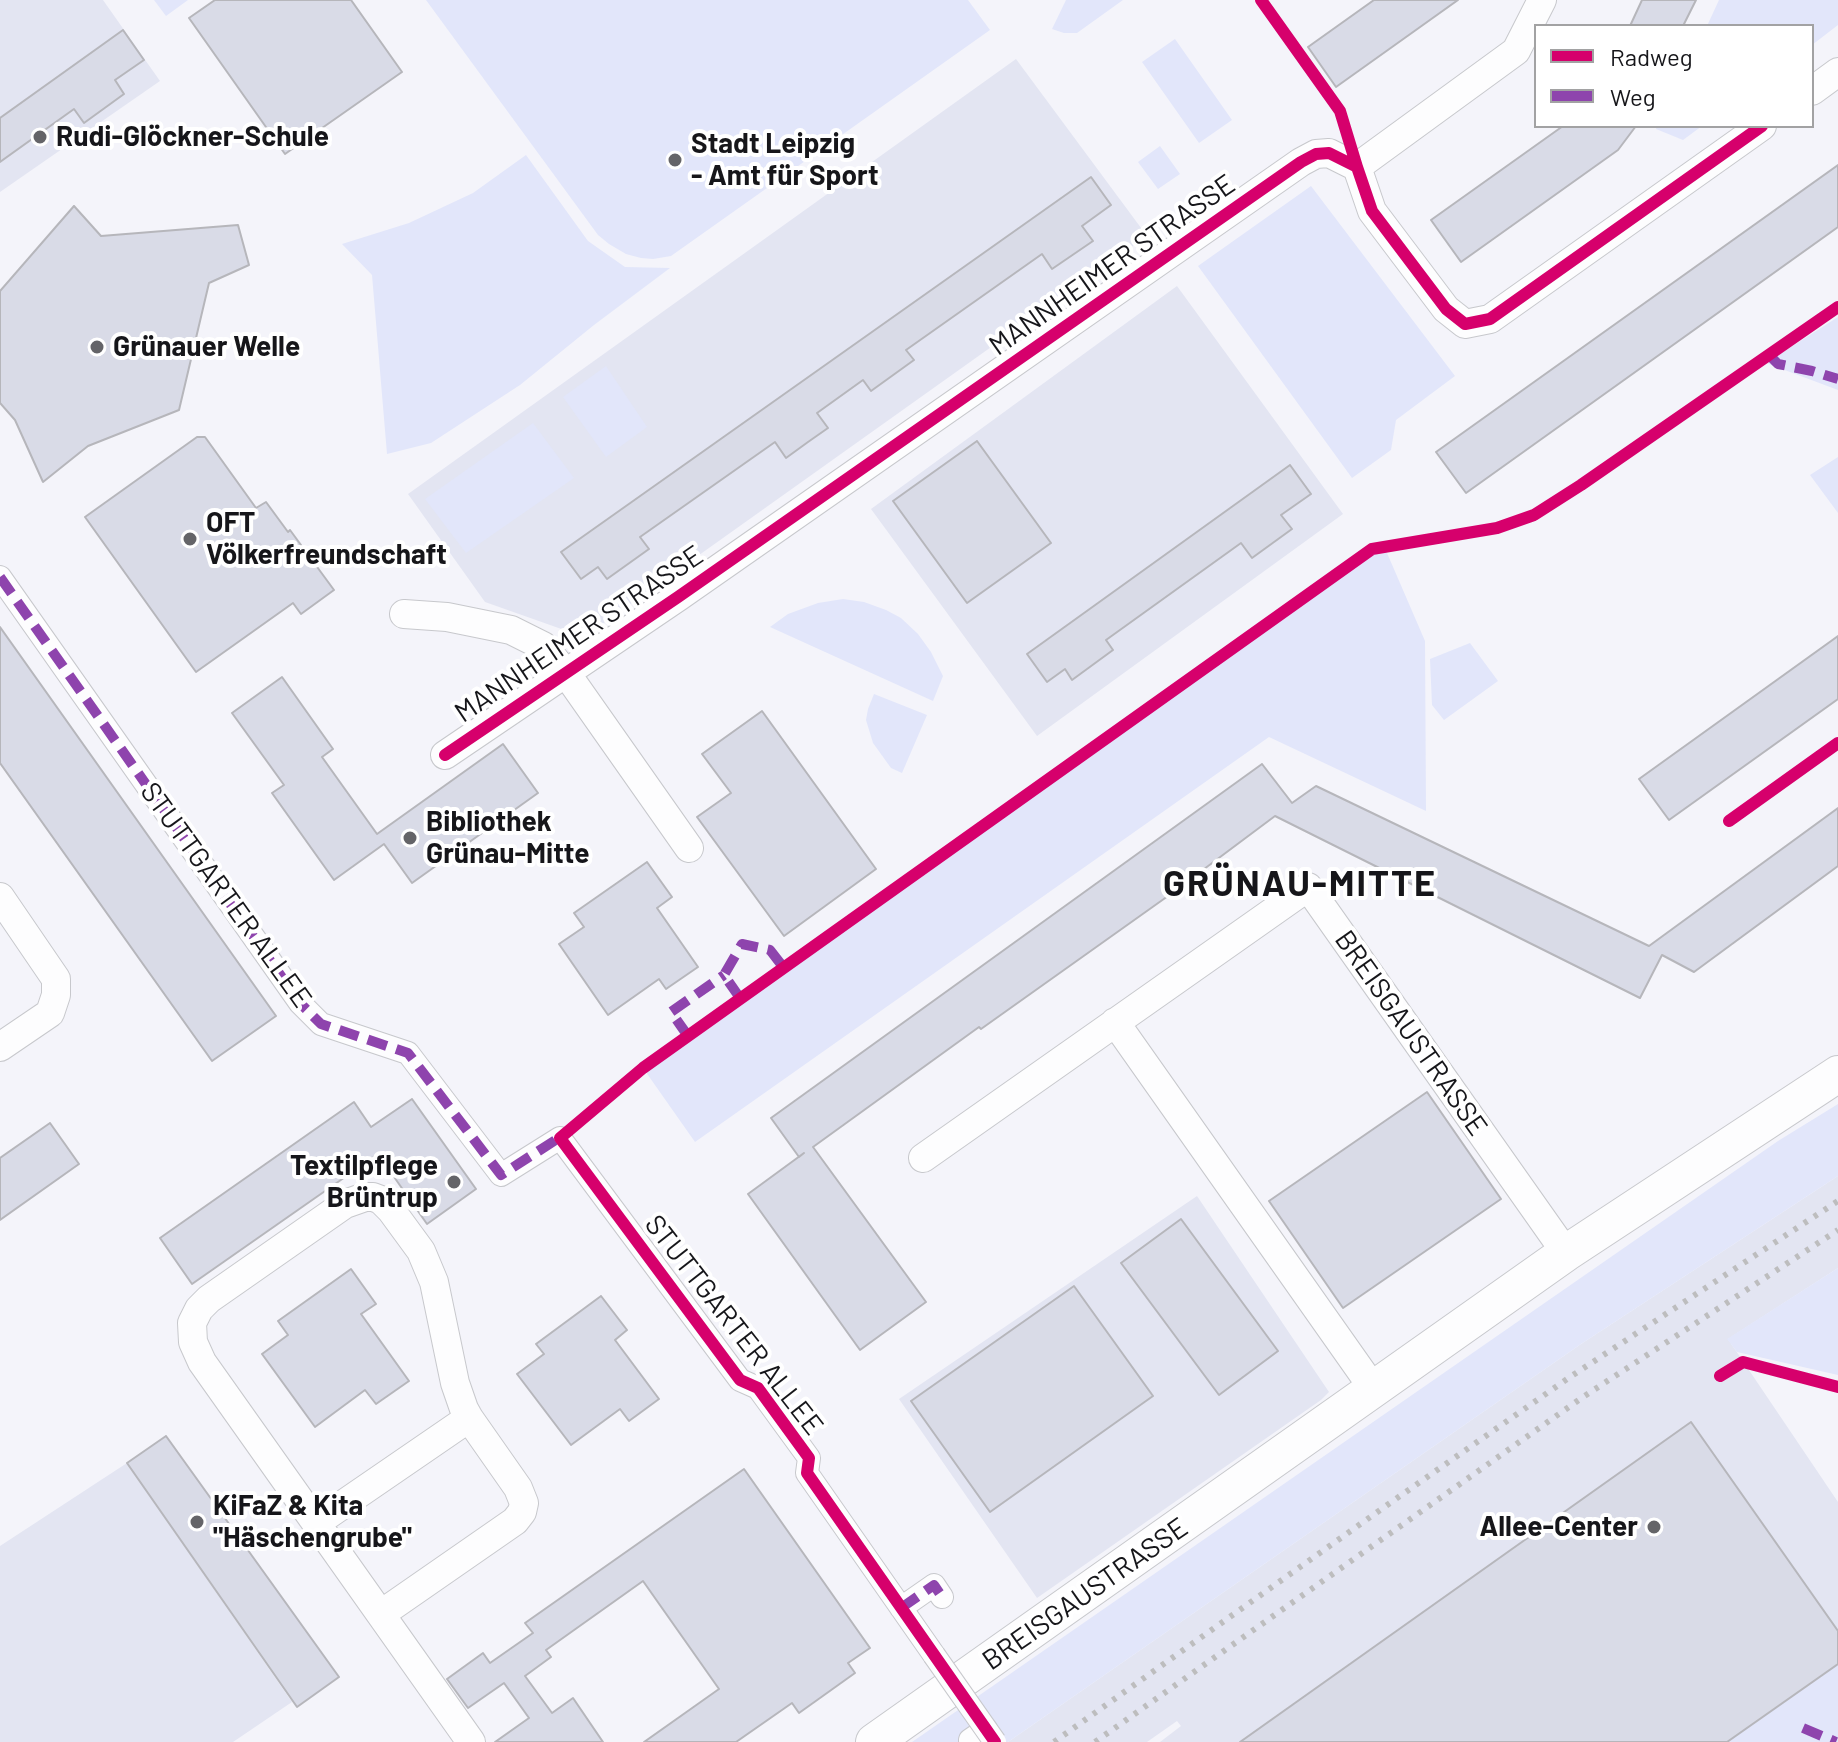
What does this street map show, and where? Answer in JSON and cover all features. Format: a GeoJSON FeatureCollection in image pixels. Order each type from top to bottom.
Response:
{"type":"FeatureCollection","features":[{"type":"Feature","properties":{"kind":"street"},"geometry":{"type":"LineString","coordinates":[[1542,0],[1516,51],[1357,167],[1372,211],[1446,309],[1465,324],[1490,319],[1759,128]]}},
{"type":"Feature","properties":{"kind":"street"},"geometry":{"type":"LineString","coordinates":[[1814,90],[1838,72]]}},
{"type":"Feature","properties":{"kind":"street","name":"MANNHEIMER STRASSE"},"geometry":{"type":"LineString","coordinates":[[445,755],[678,597],[1301,162],[1316,154],[1329,153],[1357,167]]}},
{"type":"Feature","properties":{"kind":"street","name":"STUTTGARTER ALLEE"},"geometry":{"type":"LineString","coordinates":[[0,577],[300,1003],[321,1024],[408,1053],[501,1175],[560,1138],[740,1380],[758,1388],[809,1458],[807,1473],[934,1655],[984,1737]]}},
{"type":"Feature","properties":{"kind":"street","name":"MANNHEIMER STRASSE"},"geometry":{"type":"LineString","coordinates":[[404,614],[447,617],[511,630],[543,646],[566,673]]}},
{"type":"Feature","properties":{"kind":"street"},"geometry":{"type":"LineString","coordinates":[[566,673],[689,848]]}},
{"type":"Feature","properties":{"kind":"street","name":"BREISGAUSTRASSE"},"geometry":{"type":"LineString","coordinates":[[923,1158],[1308,887],[1566,1253]]}},
{"type":"Feature","properties":{"kind":"street"},"geometry":{"type":"LineString","coordinates":[[0,897],[56,979],[56,995],[50,1013],[0,1047]]}},
{"type":"Feature","properties":{"kind":"street"},"geometry":{"type":"LineString","coordinates":[[1115,1022],[1373,1388]]}},
{"type":"Feature","properties":{"kind":"street","name":"BREISGAUSTRASSE"},"geometry":{"type":"LineString","coordinates":[[874,1742],[1566,1253],[1838,1074]]}},
{"type":"Feature","properties":{"kind":"street"},"geometry":{"type":"LineString","coordinates":[[381,1614],[515,1521],[524,1503],[518,1488],[464,1409],[455,1383],[434,1282],[421,1251],[381,1200],[365,1197],[345,1204],[209,1299],[192,1323],[193,1342],[202,1362],[471,1742]]}},
{"type":"Feature","properties":{"kind":"street"},"geometry":{"type":"LineString","coordinates":[[316,1523],[469,1418]]}},
{"type":"Feature","properties":{"kind":"street"},"geometry":{"type":"LineString","coordinates":[[901,1608],[934,1585],[942,1597]]}},
{"type":"Feature","properties":{"kind":"shaded area","name":"Rudi-Glöckner-Schule"},"geometry":{"type":"Polygon","coordinates":[[[0,0],[103,0],[160,81],[0,192],[0,0]]]}},
{"type":"Feature","properties":{"kind":"shaded area"},"geometry":{"type":"Polygon","coordinates":[[[154,0],[188,0],[166,16],[154,0]]]}},
{"type":"Feature","properties":{"kind":"shaded area","name":"Stadt Leipzig - Amt für Sport"},"geometry":{"type":"Polygon","coordinates":[[[426,0],[968,0],[990,30],[671,256],[653,259],[626,254],[598,235],[426,0]]]}},
{"type":"Feature","properties":{"kind":"shaded area"},"geometry":{"type":"Polygon","coordinates":[[[1066,0],[1123,0],[1077,33],[1064,33],[1052,29],[1066,0]]]}},
{"type":"Feature","properties":{"kind":"shaded area"},"geometry":{"type":"Polygon","coordinates":[[[1719,0],[1838,0],[1838,25],[1814,43],[1814,24],[1708,24],[1719,0]]]}},
{"type":"Feature","properties":{"kind":"shaded area"},"geometry":{"type":"Polygon","coordinates":[[[1175,39],[1232,120],[1199,143],[1142,62],[1175,39]]]}},
{"type":"Feature","properties":{"kind":"shaded area"},"geometry":{"type":"Polygon","coordinates":[[[1016,59],[1147,236],[584,637],[485,602],[408,494],[1016,59]]]}},
{"type":"Feature","properties":{"kind":"shaded area"},"geometry":{"type":"Polygon","coordinates":[[[1656,128],[1699,128],[1683,140],[1656,128]]]}},
{"type":"Feature","properties":{"kind":"shaded area"},"geometry":{"type":"Polygon","coordinates":[[[1160,146],[1180,174],[1158,189],[1138,162],[1160,146]]]}},
{"type":"Feature","properties":{"kind":"shaded area"},"geometry":{"type":"Polygon","coordinates":[[[526,155],[588,241],[625,267],[670,268],[520,385],[431,443],[387,454],[372,275],[342,244],[409,223],[473,193],[526,155]]]}},
{"type":"Feature","properties":{"kind":"shaded area"},"geometry":{"type":"Polygon","coordinates":[[[1311,186],[1455,376],[1396,420],[1391,450],[1352,478],[1198,266],[1311,186]]]}},
{"type":"Feature","properties":{"kind":"shaded area"},"geometry":{"type":"Polygon","coordinates":[[[1177,286],[1343,514],[1037,736],[871,509],[1177,286]]]}},
{"type":"Feature","properties":{"kind":"shaded area"},"geometry":{"type":"Polygon","coordinates":[[[1838,317],[1838,390],[1766,363],[1838,317]]]}},
{"type":"Feature","properties":{"kind":"shaded area"},"geometry":{"type":"Polygon","coordinates":[[[606,366],[647,427],[606,457],[563,397],[606,366]]]}},
{"type":"Feature","properties":{"kind":"shaded area"},"geometry":{"type":"Polygon","coordinates":[[[533,423],[574,478],[466,553],[425,499],[533,423]]]}},
{"type":"Feature","properties":{"kind":"shaded area"},"geometry":{"type":"Polygon","coordinates":[[[1838,457],[1838,513],[1810,475],[1838,457]]]}},
{"type":"Feature","properties":{"kind":"shaded area"},"geometry":{"type":"Polygon","coordinates":[[[1384,546],[1425,641],[1426,811],[1269,737],[695,1142],[643,1068],[1372,549],[1384,546]]]}},
{"type":"Feature","properties":{"kind":"shaded area"},"geometry":{"type":"Polygon","coordinates":[[[843,599],[886,610],[901,618],[918,634],[943,676],[933,701],[770,627],[788,614],[818,603],[843,599]]]}},
{"type":"Feature","properties":{"kind":"shaded area"},"geometry":{"type":"Polygon","coordinates":[[[1470,643],[1498,681],[1444,720],[1432,705],[1430,659],[1470,643]]]}},
{"type":"Feature","properties":{"kind":"shaded area"},"geometry":{"type":"Polygon","coordinates":[[[874,694],[927,715],[902,773],[891,768],[873,743],[866,720],[874,694]]]}},
{"type":"Feature","properties":{"kind":"shaded area"},"geometry":{"type":"Polygon","coordinates":[[[1838,1104],[1838,1176],[1581,1344],[1008,1742],[912,1742],[1778,1141],[1838,1104]]]}},
{"type":"Feature","properties":{"kind":"shaded area"},"geometry":{"type":"Polygon","coordinates":[[[1838,1176],[1838,1268],[1728,1339],[1838,1502],[1838,1720],[1806,1742],[1160,1742],[1181,1726],[1177,1721],[1147,1742],[1008,1742],[1581,1344],[1838,1176]]]}},
{"type":"Feature","properties":{"kind":"shaded area"},"geometry":{"type":"Polygon","coordinates":[[[1197,1196],[1329,1392],[1037,1598],[899,1399],[1197,1196]]]}},
{"type":"Feature","properties":{"kind":"shaded area"},"geometry":{"type":"Polygon","coordinates":[[[1838,1268],[1838,1375],[1737,1352],[1727,1339],[1838,1268]]]}},
{"type":"Feature","properties":{"kind":"shaded area"},"geometry":{"type":"Polygon","coordinates":[[[127,1463],[292,1702],[233,1742],[0,1742],[0,1546],[127,1463]]]}},
{"type":"Feature","properties":{"kind":"shaded area"},"geometry":{"type":"Polygon","coordinates":[[[1838,1664],[1838,1742],[1727,1742],[1838,1664]]]}},
{"type":"Feature","properties":{"kind":"building"},"geometry":{"type":"Polygon","coordinates":[[[215,0],[351,0],[402,72],[285,154],[189,18],[215,0]]]}},
{"type":"Feature","properties":{"kind":"building"},"geometry":{"type":"Polygon","coordinates":[[[1374,0],[1458,0],[1336,87],[1308,47],[1374,0]]]}},
{"type":"Feature","properties":{"kind":"building"},"geometry":{"type":"Polygon","coordinates":[[[1642,0],[1696,0],[1684,24],[1631,24],[1642,0]]]}},
{"type":"Feature","properties":{"kind":"building"},"geometry":{"type":"Polygon","coordinates":[[[123,30],[144,60],[115,80],[124,94],[84,123],[74,109],[0,162],[0,118],[123,30]]]}},
{"type":"Feature","properties":{"kind":"building"},"geometry":{"type":"Polygon","coordinates":[[[1560,128],[1634,128],[1618,150],[1461,262],[1431,220],[1560,128]]]}},
{"type":"Feature","properties":{"kind":"building"},"geometry":{"type":"Polygon","coordinates":[[[1838,165],[1838,227],[1466,493],[1436,452],[1838,165]]]}},
{"type":"Feature","properties":{"kind":"building"},"geometry":{"type":"Polygon","coordinates":[[[1091,177],[1111,205],[1082,226],[1093,241],[1052,269],[1042,254],[906,350],[914,360],[871,391],[863,380],[817,413],[828,428],[786,458],[775,442],[640,537],[649,549],[607,579],[598,567],[581,579],[561,552],[1091,177]]]}},
{"type":"Feature","properties":{"kind":"building","name":"Grünauer Welle"},"geometry":{"type":"Polygon","coordinates":[[[74,206],[101,236],[238,225],[249,265],[209,283],[179,410],[88,446],[43,482],[15,420],[0,403],[0,291],[74,206]]]}},
{"type":"Feature","properties":{"kind":"building","name":"OFT Völkerfreundschaft"},"geometry":{"type":"Polygon","coordinates":[[[197,437],[205,437],[256,508],[266,502],[334,590],[301,614],[293,603],[196,672],[85,517],[197,437]]]}},
{"type":"Feature","properties":{"kind":"building"},"geometry":{"type":"Polygon","coordinates":[[[977,441],[1051,543],[967,603],[893,501],[977,441]]]}},
{"type":"Feature","properties":{"kind":"building"},"geometry":{"type":"Polygon","coordinates":[[[1290,465],[1311,494],[1281,515],[1292,529],[1252,558],[1241,543],[1106,640],[1113,650],[1072,680],[1065,669],[1047,682],[1027,654],[1290,465]]]}},
{"type":"Feature","properties":{"kind":"building"},"geometry":{"type":"Polygon","coordinates":[[[0,627],[276,1016],[212,1061],[0,763],[0,627]]]}},
{"type":"Feature","properties":{"kind":"building"},"geometry":{"type":"Polygon","coordinates":[[[1838,636],[1838,699],[1669,820],[1639,779],[1838,636]]]}},
{"type":"Feature","properties":{"kind":"building"},"geometry":{"type":"Polygon","coordinates":[[[282,677],[333,749],[322,757],[377,834],[503,744],[538,793],[412,883],[384,844],[334,880],[272,793],[284,785],[232,713],[282,677]]]}},
{"type":"Feature","properties":{"kind":"building"},"geometry":{"type":"Polygon","coordinates":[[[762,711],[876,869],[784,936],[697,817],[731,793],[702,754],[762,711]]]}},
{"type":"Feature","properties":{"kind":"building"},"geometry":{"type":"Polygon","coordinates":[[[1262,764],[1292,803],[1316,786],[1649,946],[1838,808],[1838,866],[1694,972],[1662,955],[1640,998],[1275,816],[1168,896],[813,1147],[926,1302],[860,1350],[748,1194],[799,1157],[771,1118],[1262,764]]]}},
{"type":"Feature","properties":{"kind":"building"},"geometry":{"type":"Polygon","coordinates":[[[647,862],[672,897],[657,908],[698,967],[666,989],[659,979],[608,1015],[559,944],[584,927],[574,913],[647,862]]]}},
{"type":"Feature","properties":{"kind":"building"},"geometry":{"type":"Polygon","coordinates":[[[1427,1092],[1501,1199],[1343,1308],[1269,1201],[1427,1092]]]}},
{"type":"Feature","properties":{"kind":"building"},"geometry":{"type":"Polygon","coordinates":[[[412,1099],[476,1189],[427,1224],[378,1154],[192,1284],[160,1238],[354,1102],[371,1127],[412,1099]]]}},
{"type":"Feature","properties":{"kind":"building"},"geometry":{"type":"Polygon","coordinates":[[[50,1123],[79,1164],[0,1220],[0,1158],[50,1123]]]}},
{"type":"Feature","properties":{"kind":"building"},"geometry":{"type":"Polygon","coordinates":[[[1181,1219],[1278,1351],[1219,1395],[1121,1263],[1181,1219]]]}},
{"type":"Feature","properties":{"kind":"building"},"geometry":{"type":"Polygon","coordinates":[[[351,1269],[376,1304],[361,1314],[409,1381],[376,1404],[365,1390],[315,1427],[262,1354],[288,1335],[278,1321],[351,1269]]]}},
{"type":"Feature","properties":{"kind":"building"},"geometry":{"type":"Polygon","coordinates":[[[1074,1286],[1153,1396],[990,1512],[911,1401],[1074,1286]]]}},
{"type":"Feature","properties":{"kind":"building"},"geometry":{"type":"Polygon","coordinates":[[[601,1296],[627,1330],[615,1340],[659,1399],[629,1421],[620,1409],[571,1445],[517,1374],[544,1354],[536,1344],[601,1296]]]}},
{"type":"Feature","properties":{"kind":"building","name":"Allee-Center"},"geometry":{"type":"Polygon","coordinates":[[[1691,1422],[1838,1631],[1838,1664],[1727,1742],[1240,1742],[1691,1422]]]}},
{"type":"Feature","properties":{"kind":"building"},"geometry":{"type":"Polygon","coordinates":[[[166,1436],[339,1677],[297,1707],[127,1463],[166,1436]]]}},
{"type":"Feature","properties":{"kind":"building"},"geometry":{"type":"Polygon","coordinates":[[[744,1469],[870,1648],[848,1663],[855,1673],[799,1713],[792,1703],[736,1742],[644,1742],[719,1689],[643,1581],[546,1650],[551,1657],[525,1676],[552,1713],[573,1698],[603,1742],[495,1742],[529,1718],[504,1683],[468,1708],[447,1679],[483,1653],[490,1663],[533,1633],[525,1623],[744,1469]]]}},
{"type":"Feature","properties":{"kind":"railway"},"geometry":{"type":"LineString","coordinates":[[1054,1742],[1570,1377],[1838,1201]]}},
{"type":"Feature","properties":{"kind":"railway"},"geometry":{"type":"LineString","coordinates":[[1095,1742],[1583,1397],[1838,1230]]}},
{"type":"Feature","properties":{"kind":"marked path"},"geometry":{"type":"LineString","coordinates":[[1769,355],[1778,364],[1838,379]]}},
{"type":"Feature","properties":{"kind":"marked path"},"geometry":{"type":"LineString","coordinates":[[0,577],[300,1003],[321,1024],[408,1053],[501,1175],[565,1134]]}},
{"type":"Feature","properties":{"kind":"marked path"},"geometry":{"type":"LineString","coordinates":[[740,998],[724,975],[742,944],[770,950],[784,968]]}},
{"type":"Feature","properties":{"kind":"marked path"},"geometry":{"type":"LineString","coordinates":[[688,1036],[671,1012],[724,975]]}},
{"type":"Feature","properties":{"kind":"marked path"},"geometry":{"type":"LineString","coordinates":[[901,1608],[934,1585],[942,1597]]}},
{"type":"Feature","properties":{"kind":"marked path"},"geometry":{"type":"LineString","coordinates":[[1803,1728],[1836,1742]]}},
{"type":"Feature","properties":{"kind":"cycle path"},"geometry":{"type":"LineString","coordinates":[[1261,0],[1340,111],[1357,167]]}},
{"type":"Feature","properties":{"kind":"cycle path"},"geometry":{"type":"LineString","coordinates":[[445,755],[1316,154],[1329,153],[1357,167],[1372,211],[1446,309],[1465,324],[1490,319],[1759,128]]}},
{"type":"Feature","properties":{"kind":"cycle path"},"geometry":{"type":"LineString","coordinates":[[995,1742],[807,1473],[809,1458],[758,1388],[740,1380],[560,1138],[643,1068],[1372,549],[1497,528],[1534,515],[1838,307]]}},
{"type":"Feature","properties":{"kind":"cycle path"},"geometry":{"type":"LineString","coordinates":[[1729,821],[1838,743]]}},
{"type":"Feature","properties":{"kind":"cycle path"},"geometry":{"type":"LineString","coordinates":[[1720,1376],[1743,1362],[1838,1387]]}},
{"type":"Feature","properties":{"kind":"place","name":"Rudi-Glöckner-Schule"},"geometry":{"type":"Point","coordinates":[40,137]}},
{"type":"Feature","properties":{"kind":"place","name":"Stadt Leipzig - Amt für Sport"},"geometry":{"type":"Point","coordinates":[675,160]}},
{"type":"Feature","properties":{"kind":"place","name":"Grünauer Welle"},"geometry":{"type":"Point","coordinates":[97,347]}},
{"type":"Feature","properties":{"kind":"place","name":"OFT Völkerfreundschaft"},"geometry":{"type":"Point","coordinates":[190,539]}},
{"type":"Feature","properties":{"kind":"place","name":"Bibliothek Grünau-Mitte"},"geometry":{"type":"Point","coordinates":[410,838]}},
{"type":"Feature","properties":{"kind":"place","name":"Textilpflege Brüntrup"},"geometry":{"type":"Point","coordinates":[454,1182]}},
{"type":"Feature","properties":{"kind":"place","name":"KiFaZ & Kita \"Häschengrube\""},"geometry":{"type":"Point","coordinates":[197,1522]}},
{"type":"Feature","properties":{"kind":"place","name":"Allee-Center"},"geometry":{"type":"Point","coordinates":[1654,1527]}},
{"type":"Feature","properties":{"kind":"district","name":"GRÜNAU-MITTE"},"geometry":{"type":"Point","coordinates":[1300,884]}}]}
